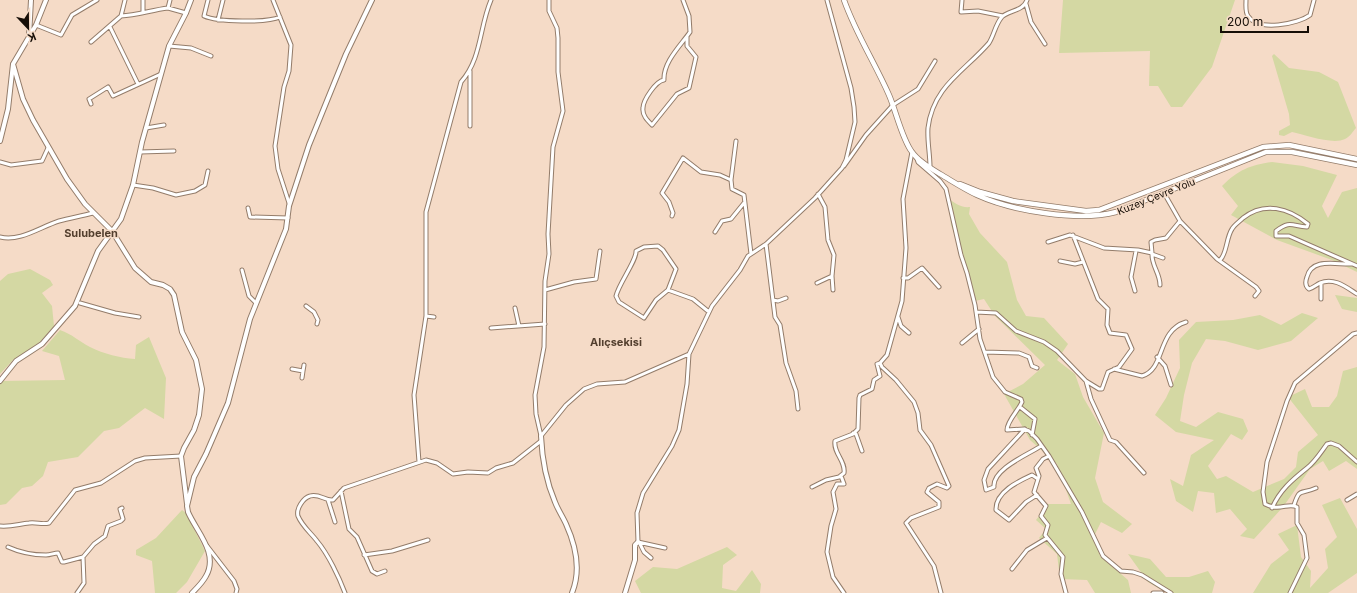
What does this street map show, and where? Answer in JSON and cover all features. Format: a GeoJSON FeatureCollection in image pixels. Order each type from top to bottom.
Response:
{"type":"FeatureCollection","features":[{"type":"Feature","properties":{"kind":"main road","name":"Kuzey Çevre Yolu"},"geometry":{"type":"LineString","coordinates":[[844,0],[853,26],[873,61],[912,152],[930,167],[955,183],[977,195],[1003,204],[1082,217],[1099,216],[1116,212],[1266,152],[1292,152],[1357,165]]}},
{"type":"Feature","properties":{"kind":"main road","name":"Kuzey Çevre Yolu"},"geometry":{"type":"LineString","coordinates":[[955,183],[1013,201],[1086,211],[1114,206],[1263,147],[1276,145],[1296,146],[1357,159]]}},
{"type":"Feature","properties":{"kind":"street"},"geometry":{"type":"LineString","coordinates":[[29,36],[31,0]]}},
{"type":"Feature","properties":{"kind":"street"},"geometry":{"type":"LineString","coordinates":[[0,141],[10,102],[14,64],[36,25],[46,0]]}},
{"type":"Feature","properties":{"kind":"street"},"geometry":{"type":"LineString","coordinates":[[36,25],[61,34],[72,15],[97,0]]}},
{"type":"Feature","properties":{"kind":"street"},"geometry":{"type":"LineString","coordinates":[[92,42],[121,16],[125,0]]}},
{"type":"Feature","properties":{"kind":"street"},"geometry":{"type":"LineString","coordinates":[[143,0],[143,12]]}},
{"type":"Feature","properties":{"kind":"street"},"geometry":{"type":"LineString","coordinates":[[168,8],[170,0]]}},
{"type":"Feature","properties":{"kind":"street"},"geometry":{"type":"LineString","coordinates":[[0,381],[12,365],[39,347],[80,303],[97,258],[121,218],[133,187],[146,128],[169,46],[191,0]]}},
{"type":"Feature","properties":{"kind":"street"},"geometry":{"type":"LineString","coordinates":[[208,0],[204,16],[218,20],[272,20],[280,17]]}},
{"type":"Feature","properties":{"kind":"street"},"geometry":{"type":"LineString","coordinates":[[218,20],[222,0]]}},
{"type":"Feature","properties":{"kind":"street"},"geometry":{"type":"LineString","coordinates":[[187,506],[194,477],[206,454],[228,403],[250,319],[277,253],[288,218],[289,202],[278,169],[275,146],[284,87],[289,71],[291,45],[274,0]]}},
{"type":"Feature","properties":{"kind":"street"},"geometry":{"type":"LineString","coordinates":[[289,206],[309,145],[346,54],[372,0]]}},
{"type":"Feature","properties":{"kind":"street"},"geometry":{"type":"LineString","coordinates":[[470,126],[470,71],[491,0]]}},
{"type":"Feature","properties":{"kind":"street"},"geometry":{"type":"LineString","coordinates":[[549,0],[549,11],[557,28],[558,72],[563,111],[553,147],[548,234],[549,254],[545,290],[544,347],[535,395],[536,414],[541,438],[542,455],[554,502],[566,523],[574,548],[578,573],[572,593]]}},
{"type":"Feature","properties":{"kind":"street"},"geometry":{"type":"LineString","coordinates":[[683,0],[690,23],[690,32],[678,47],[666,69],[664,80],[657,84],[645,100],[642,108],[645,118],[652,125],[678,94],[689,88],[696,57],[687,46],[687,36]]}},
{"type":"Feature","properties":{"kind":"street"},"geometry":{"type":"LineString","coordinates":[[828,0],[851,88],[854,107],[855,122],[853,135],[842,168]]}},
{"type":"Feature","properties":{"kind":"street"},"geometry":{"type":"LineString","coordinates":[[962,0],[961,12],[978,11],[1003,16]]}},
{"type":"Feature","properties":{"kind":"street"},"geometry":{"type":"LineString","coordinates":[[1246,0],[1247,14],[1250,18],[1264,25],[1270,26],[1303,20],[1310,15],[1314,0]]}},
{"type":"Feature","properties":{"kind":"street"},"geometry":{"type":"LineString","coordinates":[[930,167],[929,121],[941,93],[956,73],[979,54],[990,41],[1003,16],[1027,2],[1031,22],[1045,44]]}},
{"type":"Feature","properties":{"kind":"street"},"geometry":{"type":"LineString","coordinates":[[121,16],[168,8],[186,13]]}},
{"type":"Feature","properties":{"kind":"street"},"geometry":{"type":"LineString","coordinates":[[110,27],[138,84]]}},
{"type":"Feature","properties":{"kind":"street"},"geometry":{"type":"LineString","coordinates":[[169,46],[191,48],[211,56]]}},
{"type":"Feature","properties":{"kind":"street"},"geometry":{"type":"LineString","coordinates":[[651,558],[644,552],[639,542],[637,513],[643,493],[672,446],[679,430],[687,384],[689,354],[709,312],[751,254],[766,244],[818,194],[842,168],[866,136],[893,105],[918,89],[935,61]]}},
{"type":"Feature","properties":{"kind":"street"},"geometry":{"type":"LineString","coordinates":[[14,64],[23,99],[48,148],[67,179],[93,213],[113,232],[132,263],[142,275],[151,282],[163,285],[170,289],[174,295],[182,332],[196,360],[200,377],[201,399],[194,430],[181,456],[187,506],[191,518],[206,545],[234,581],[239,593]]}},
{"type":"Feature","properties":{"kind":"street"},"geometry":{"type":"LineString","coordinates":[[419,462],[414,395],[426,316],[426,212],[461,82],[470,71]]}},
{"type":"Feature","properties":{"kind":"street"},"geometry":{"type":"LineString","coordinates":[[91,104],[89,99],[108,87],[114,96],[161,74]]}},
{"type":"Feature","properties":{"kind":"street"},"geometry":{"type":"LineString","coordinates":[[146,128],[164,126]]}},
{"type":"Feature","properties":{"kind":"street"},"geometry":{"type":"LineString","coordinates":[[736,141],[732,159],[732,189],[743,194],[751,254]]}},
{"type":"Feature","properties":{"kind":"street"},"geometry":{"type":"LineString","coordinates":[[0,162],[11,164],[42,161],[48,148]]}},
{"type":"Feature","properties":{"kind":"street"},"geometry":{"type":"LineString","coordinates":[[140,152],[174,150]]}},
{"type":"Feature","properties":{"kind":"street"},"geometry":{"type":"LineString","coordinates":[[812,487],[826,480],[844,474],[844,468],[835,446],[835,441],[853,433],[858,429],[860,395],[872,389],[874,380],[879,378],[881,374],[877,364],[886,357],[898,318],[902,301],[906,248],[903,199],[912,152]]}},
{"type":"Feature","properties":{"kind":"street"},"geometry":{"type":"LineString","coordinates":[[917,157],[918,162],[940,181],[946,189],[976,312],[980,339],[995,381],[1005,392],[1021,399],[1022,402],[1006,428],[1008,430],[1025,430],[1042,446],[1082,512],[1103,556],[1121,571],[1133,572],[1142,575],[1171,593]]}},
{"type":"Feature","properties":{"kind":"street"},"geometry":{"type":"LineString","coordinates":[[672,216],[674,213],[669,202],[662,193],[683,158],[701,172],[720,175],[731,180]]}},
{"type":"Feature","properties":{"kind":"street"},"geometry":{"type":"LineString","coordinates":[[133,187],[182,195],[205,185],[208,171]]}},
{"type":"Feature","properties":{"kind":"street"},"geometry":{"type":"LineString","coordinates":[[1164,193],[1180,221],[1220,260],[1256,287],[1258,291],[1255,296]]}},
{"type":"Feature","properties":{"kind":"street"},"geometry":{"type":"LineString","coordinates":[[818,194],[825,207],[828,240],[834,255],[832,276],[833,290]]}},
{"type":"Feature","properties":{"kind":"street"},"geometry":{"type":"LineString","coordinates":[[715,232],[722,222],[731,219],[744,203]]}},
{"type":"Feature","properties":{"kind":"street"},"geometry":{"type":"LineString","coordinates":[[1220,260],[1222,258],[1226,240],[1232,228],[1248,214],[1262,209],[1277,207],[1300,216],[1308,224],[1308,227],[1294,224],[1285,225],[1276,231],[1276,236],[1289,236],[1357,266]]}},
{"type":"Feature","properties":{"kind":"street"},"geometry":{"type":"LineString","coordinates":[[248,208],[250,217],[288,218]]}},
{"type":"Feature","properties":{"kind":"street"},"geometry":{"type":"LineString","coordinates":[[0,237],[7,239],[21,237],[61,220],[93,213]]}},
{"type":"Feature","properties":{"kind":"street"},"geometry":{"type":"LineString","coordinates":[[1160,285],[1160,280],[1153,263],[1151,242],[1166,238],[1180,221]]}},
{"type":"Feature","properties":{"kind":"street"},"geometry":{"type":"LineString","coordinates":[[0,386],[13,368],[42,348],[78,301],[98,251],[113,232]]}},
{"type":"Feature","properties":{"kind":"street"},"geometry":{"type":"LineString","coordinates":[[976,312],[996,314],[1016,331],[1044,342],[1057,351],[1086,381],[1097,388],[1102,389],[1107,374],[1119,367],[1132,349],[1126,336],[1110,333],[1107,325],[1108,309],[1098,299],[1073,236]]}},
{"type":"Feature","properties":{"kind":"street"},"geometry":{"type":"LineString","coordinates":[[1048,242],[1062,237],[1073,236],[1104,248],[1136,251],[1163,258]]}},
{"type":"Feature","properties":{"kind":"street"},"geometry":{"type":"LineString","coordinates":[[766,244],[775,317],[777,317],[780,325],[786,363],[796,391],[798,409]]}},
{"type":"Feature","properties":{"kind":"street"},"geometry":{"type":"LineString","coordinates":[[658,246],[663,250],[676,268],[668,290],[656,300],[644,318],[619,302],[616,296],[623,278],[637,256],[636,251],[644,247],[658,246]]}},
{"type":"Feature","properties":{"kind":"street"},"geometry":{"type":"LineString","coordinates":[[545,290],[574,282],[596,279],[600,251]]}},
{"type":"Feature","properties":{"kind":"street"},"geometry":{"type":"LineString","coordinates":[[1135,291],[1131,277],[1136,251]]}},
{"type":"Feature","properties":{"kind":"street"},"geometry":{"type":"LineString","coordinates":[[1060,261],[1075,264],[1083,262]]}},
{"type":"Feature","properties":{"kind":"street"},"geometry":{"type":"LineString","coordinates":[[1352,264],[1317,265],[1311,269],[1307,275],[1307,288],[1311,289],[1321,283],[1338,282],[1357,294]]}},
{"type":"Feature","properties":{"kind":"street"},"geometry":{"type":"LineString","coordinates":[[903,278],[908,278],[922,268],[940,286]]}},
{"type":"Feature","properties":{"kind":"street"},"geometry":{"type":"LineString","coordinates":[[242,270],[249,296],[256,303]]}},
{"type":"Feature","properties":{"kind":"street"},"geometry":{"type":"LineString","coordinates":[[817,283],[832,276]]}},
{"type":"Feature","properties":{"kind":"street"},"geometry":{"type":"LineString","coordinates":[[1321,283],[1321,299]]}},
{"type":"Feature","properties":{"kind":"street"},"geometry":{"type":"LineString","coordinates":[[668,290],[693,300],[709,312]]}},
{"type":"Feature","properties":{"kind":"street"},"geometry":{"type":"LineString","coordinates":[[772,300],[778,301],[786,298]]}},
{"type":"Feature","properties":{"kind":"street"},"geometry":{"type":"LineString","coordinates":[[80,303],[115,313],[139,317]]}},
{"type":"Feature","properties":{"kind":"street"},"geometry":{"type":"LineString","coordinates":[[306,306],[314,312],[318,320],[317,324]]}},
{"type":"Feature","properties":{"kind":"street"},"geometry":{"type":"LineString","coordinates":[[515,308],[519,326]]}},
{"type":"Feature","properties":{"kind":"street"},"geometry":{"type":"LineString","coordinates":[[426,316],[434,318]]}},
{"type":"Feature","properties":{"kind":"street"},"geometry":{"type":"LineString","coordinates":[[898,318],[901,326],[909,333]]}},
{"type":"Feature","properties":{"kind":"street"},"geometry":{"type":"LineString","coordinates":[[1114,369],[1142,376],[1153,370],[1157,357],[1172,329],[1178,324],[1186,322]]}},
{"type":"Feature","properties":{"kind":"street"},"geometry":{"type":"LineString","coordinates":[[491,328],[545,324]]}},
{"type":"Feature","properties":{"kind":"street"},"geometry":{"type":"LineString","coordinates":[[962,343],[979,329]]}},
{"type":"Feature","properties":{"kind":"street"},"geometry":{"type":"LineString","coordinates":[[1294,505],[1272,508],[1265,504],[1264,492],[1267,462],[1287,401],[1295,384],[1353,334],[1357,333]]}},
{"type":"Feature","properties":{"kind":"street"},"geometry":{"type":"LineString","coordinates":[[985,352],[1019,353],[1029,357],[1032,366],[1037,368]]}},
{"type":"Feature","properties":{"kind":"street"},"geometry":{"type":"LineString","coordinates":[[345,593],[340,578],[317,541],[302,524],[298,516],[298,509],[308,496],[319,496],[328,500],[335,499],[341,491],[419,462],[432,461],[453,474],[468,472],[488,473],[496,468],[513,463],[541,438],[566,405],[584,389],[597,384],[625,382],[689,354]]}},
{"type":"Feature","properties":{"kind":"street"},"geometry":{"type":"LineString","coordinates":[[1157,357],[1165,366],[1171,385]]}},
{"type":"Feature","properties":{"kind":"street"},"geometry":{"type":"LineString","coordinates":[[880,363],[914,402],[918,413],[920,430],[931,445],[950,486],[947,488],[937,484],[931,486],[927,492],[938,502],[939,507],[911,518],[906,523],[934,566],[941,593]]}},
{"type":"Feature","properties":{"kind":"street"},"geometry":{"type":"LineString","coordinates":[[302,378],[304,365]]}},
{"type":"Feature","properties":{"kind":"street"},"geometry":{"type":"LineString","coordinates":[[292,369],[303,371]]}},
{"type":"Feature","properties":{"kind":"street"},"geometry":{"type":"LineString","coordinates":[[1086,381],[1091,399],[1110,440],[1116,442],[1144,473]]}},
{"type":"Feature","properties":{"kind":"street"},"geometry":{"type":"LineString","coordinates":[[1020,407],[1035,419],[1032,435]]}},
{"type":"Feature","properties":{"kind":"street"},"geometry":{"type":"LineString","coordinates":[[1025,430],[988,469],[984,480],[986,490],[994,487],[996,478],[1007,466],[1042,446]]}},
{"type":"Feature","properties":{"kind":"street"},"geometry":{"type":"LineString","coordinates":[[853,433],[856,434],[862,451]]}},
{"type":"Feature","properties":{"kind":"street"},"geometry":{"type":"LineString","coordinates":[[1272,508],[1277,496],[1291,481],[1312,464],[1328,444],[1331,443],[1339,446],[1357,462]]}},
{"type":"Feature","properties":{"kind":"street"},"geometry":{"type":"LineString","coordinates":[[0,526],[10,527],[31,523],[49,523],[75,490],[101,482],[135,462],[145,458],[181,456]]}},
{"type":"Feature","properties":{"kind":"street"},"geometry":{"type":"LineString","coordinates":[[1049,456],[1042,459],[1036,468],[1038,479],[1034,492],[1046,506],[1041,517],[1048,525],[1044,533],[1063,557],[1061,574],[1066,593]]}},
{"type":"Feature","properties":{"kind":"street"},"geometry":{"type":"LineString","coordinates":[[1037,495],[1026,502],[1010,520],[996,510],[997,503],[1001,497],[1017,482],[1031,475],[1038,479]]}},
{"type":"Feature","properties":{"kind":"street"},"geometry":{"type":"LineString","coordinates":[[841,476],[844,484],[837,484],[834,490],[836,509],[827,549],[833,577],[844,593]]}},
{"type":"Feature","properties":{"kind":"street"},"geometry":{"type":"LineString","coordinates":[[1294,505],[1297,495],[1316,488]]}},
{"type":"Feature","properties":{"kind":"street"},"geometry":{"type":"LineString","coordinates":[[341,491],[347,525],[357,537],[364,555],[374,573],[385,571]]}},
{"type":"Feature","properties":{"kind":"street"},"geometry":{"type":"LineString","coordinates":[[1347,500],[1357,494]]}},
{"type":"Feature","properties":{"kind":"street"},"geometry":{"type":"LineString","coordinates":[[328,500],[336,522]]}},
{"type":"Feature","properties":{"kind":"street"},"geometry":{"type":"LineString","coordinates":[[1290,593],[1307,558],[1304,535],[1297,523],[1298,510],[1294,505]]}},
{"type":"Feature","properties":{"kind":"street"},"geometry":{"type":"LineString","coordinates":[[8,546],[17,551],[49,555],[58,553],[62,562],[83,556],[94,544],[106,536],[108,526],[121,522],[123,519],[120,509],[122,508]]}},
{"type":"Feature","properties":{"kind":"street"},"geometry":{"type":"LineString","coordinates":[[1012,569],[1027,550],[1047,538]]}},
{"type":"Feature","properties":{"kind":"street"},"geometry":{"type":"LineString","coordinates":[[364,555],[392,551],[428,540]]}},
{"type":"Feature","properties":{"kind":"street"},"geometry":{"type":"LineString","coordinates":[[639,542],[664,548]]}},
{"type":"Feature","properties":{"kind":"street"},"geometry":{"type":"LineString","coordinates":[[625,593],[634,560],[635,545],[639,542]]}},
{"type":"Feature","properties":{"kind":"street"},"geometry":{"type":"LineString","coordinates":[[192,593],[206,575],[210,563],[206,545]]}},
{"type":"Feature","properties":{"kind":"street"},"geometry":{"type":"LineString","coordinates":[[77,593],[84,583],[83,556]]}},
{"type":"Feature","properties":{"kind":"street"},"geometry":{"type":"LineString","coordinates":[[236,593],[237,589]]}},
{"type":"Feature","properties":{"kind":"street"},"geometry":{"type":"LineString","coordinates":[[1153,593],[1162,593]]}},
{"type":"Feature","properties":{"kind":"green space"},"geometry":{"type":"Polygon","coordinates":[[[1063,0],[1235,0],[1212,67],[1182,107],[1171,107],[1158,86],[1149,86],[1150,51],[1059,53],[1063,0]]]}},
{"type":"Feature","properties":{"kind":"green space"},"geometry":{"type":"Polygon","coordinates":[[[1274,54],[1289,68],[1319,72],[1338,82],[1356,128],[1348,137],[1340,141],[1333,141],[1292,132],[1284,136],[1279,135],[1279,131],[1290,125],[1289,114],[1272,56],[1274,54]]]}},
{"type":"Feature","properties":{"kind":"green space"},"geometry":{"type":"Polygon","coordinates":[[[1272,162],[1303,166],[1337,175],[1322,206],[1328,218],[1342,192],[1357,188],[1357,272],[1332,260],[1277,240],[1231,215],[1238,206],[1222,186],[1233,176],[1245,169],[1272,162]]]}},
{"type":"Feature","properties":{"kind":"green space"},"geometry":{"type":"Polygon","coordinates":[[[948,197],[958,205],[970,207],[969,214],[980,233],[1007,262],[1017,300],[1026,316],[1044,318],[1068,344],[1057,360],[1075,374],[1083,397],[1104,433],[1095,478],[1103,502],[1132,524],[1122,533],[1101,522],[1095,534],[1100,556],[1128,580],[1131,593],[1095,593],[1087,580],[1060,579],[1057,554],[1039,538],[1046,529],[1036,520],[1048,504],[1071,504],[1057,464],[1030,440],[1004,394],[1023,384],[1045,365],[995,316],[984,299],[975,301],[967,269],[951,225],[948,197]]]}},
{"type":"Feature","properties":{"kind":"green space"},"geometry":{"type":"Polygon","coordinates":[[[30,269],[50,280],[53,285],[42,293],[52,306],[54,326],[39,344],[13,360],[0,374],[0,281],[8,274],[30,269]]]}},
{"type":"Feature","properties":{"kind":"green space"},"geometry":{"type":"Polygon","coordinates":[[[1335,295],[1357,298],[1357,312],[1342,309],[1335,295]]]}},
{"type":"Feature","properties":{"kind":"green space"},"geometry":{"type":"Polygon","coordinates":[[[1302,313],[1318,318],[1291,341],[1258,350],[1225,341],[1206,339],[1192,363],[1184,395],[1180,421],[1196,427],[1218,412],[1243,419],[1248,431],[1242,440],[1231,434],[1208,466],[1217,479],[1226,476],[1253,492],[1284,479],[1296,467],[1298,452],[1318,435],[1288,397],[1305,389],[1312,407],[1329,407],[1337,396],[1343,371],[1357,367],[1357,469],[1346,461],[1329,471],[1323,461],[1310,469],[1283,507],[1254,539],[1240,536],[1247,529],[1230,509],[1216,513],[1214,493],[1198,491],[1193,512],[1176,501],[1170,479],[1183,486],[1191,455],[1214,440],[1176,432],[1155,415],[1166,398],[1180,368],[1179,340],[1196,322],[1233,320],[1260,315],[1281,325],[1302,313]]]}},
{"type":"Feature","properties":{"kind":"green space"},"geometry":{"type":"Polygon","coordinates":[[[60,330],[101,352],[118,357],[135,359],[136,345],[149,337],[166,378],[164,419],[145,408],[119,428],[104,431],[78,457],[48,462],[43,476],[32,486],[22,488],[6,504],[0,505],[0,381],[65,380],[59,356],[42,351],[60,330]]]}},
{"type":"Feature","properties":{"kind":"green space"},"geometry":{"type":"Polygon","coordinates":[[[1340,498],[1357,529],[1357,573],[1328,593],[1253,593],[1271,564],[1289,550],[1278,534],[1297,525],[1301,557],[1311,571],[1310,588],[1328,568],[1325,549],[1337,537],[1322,505],[1340,498]]]}},
{"type":"Feature","properties":{"kind":"green space"},"geometry":{"type":"Polygon","coordinates":[[[182,510],[186,513],[205,551],[187,582],[176,593],[155,593],[152,561],[136,555],[136,550],[156,538],[182,510]]]}},
{"type":"Feature","properties":{"kind":"green space"},"geometry":{"type":"Polygon","coordinates":[[[727,547],[737,555],[723,565],[722,588],[736,591],[752,570],[761,584],[760,593],[641,593],[635,581],[653,567],[677,569],[727,547]]]}},
{"type":"Feature","properties":{"kind":"green space"},"geometry":{"type":"Polygon","coordinates":[[[1128,554],[1150,559],[1166,577],[1189,577],[1208,571],[1215,582],[1212,593],[1167,593],[1148,582],[1128,554]]]}},
{"type":"Feature","properties":{"kind":"district","name":"Sulubelen"},"geometry":{"type":"Point","coordinates":[91,233]}},
{"type":"Feature","properties":{"kind":"district","name":"Alıçsekisi"},"geometry":{"type":"Point","coordinates":[616,342]}}]}
